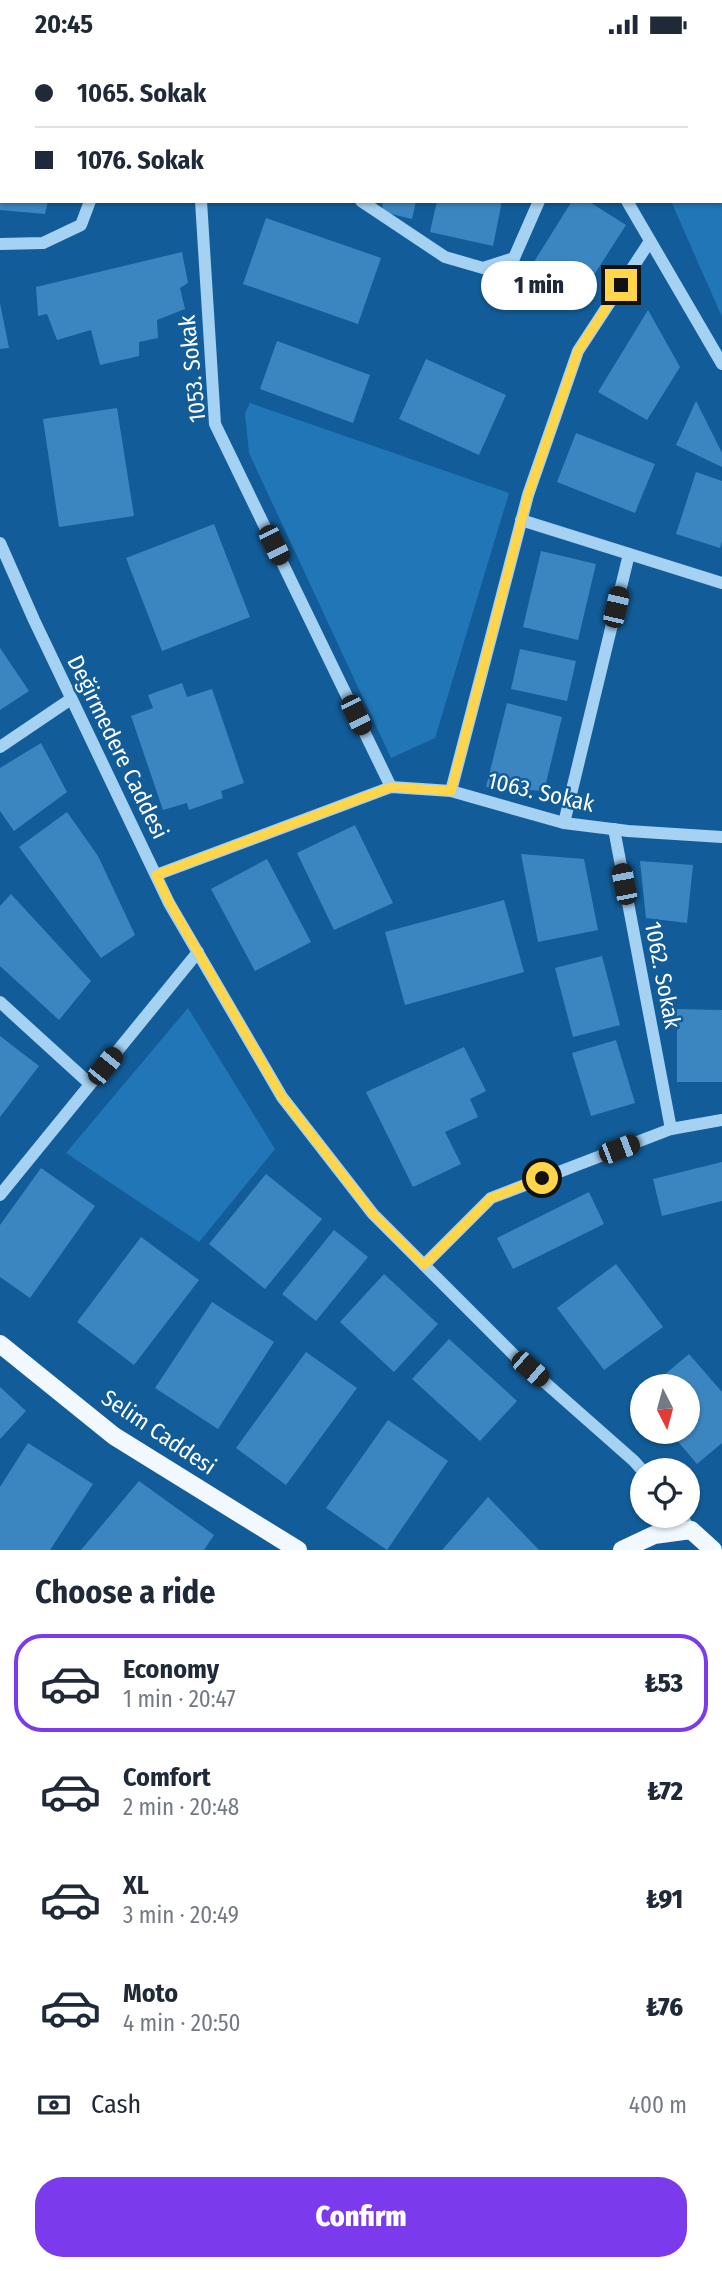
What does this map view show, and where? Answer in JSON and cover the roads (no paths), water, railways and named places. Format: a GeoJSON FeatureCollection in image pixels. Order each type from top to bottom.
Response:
{"type":"FeatureCollection","features":[{"type":"Feature","properties":{"kind":"main road","name":"Selim Caddesi"},"geometry":{"type":"LineString","coordinates":[[0,1344],[114,1436],[298,1550]]}},
{"type":"Feature","properties":{"kind":"main road"},"geometry":{"type":"LineString","coordinates":[[622,1550],[672,1528]]}},
{"type":"Feature","properties":{"kind":"main road"},"geometry":{"type":"LineString","coordinates":[[690,1528],[713,1550]]}},
{"type":"Feature","properties":{"kind":"street"},"geometry":{"type":"LineString","coordinates":[[0,244],[43,243],[81,225],[89,203]]}},
{"type":"Feature","properties":{"kind":"street","name":"1053. Sokak"},"geometry":{"type":"LineString","coordinates":[[201,203],[215,424],[391,787]]}},
{"type":"Feature","properties":{"kind":"street"},"geometry":{"type":"LineString","coordinates":[[364,203],[445,257],[483,268],[514,258],[539,203]]}},
{"type":"Feature","properties":{"kind":"street"},"geometry":{"type":"LineString","coordinates":[[632,204],[650,241],[722,364]]}},
{"type":"Feature","properties":{"kind":"street"},"geometry":{"type":"LineString","coordinates":[[451,791],[521,520],[578,351],[650,241]]}},
{"type":"Feature","properties":{"kind":"street"},"geometry":{"type":"LineString","coordinates":[[521,520],[722,583]]}},
{"type":"Feature","properties":{"kind":"street","name":"Değirmedere Caddesi"},"geometry":{"type":"LineString","coordinates":[[0,543],[156,875],[282,1097],[373,1214],[515,1356],[631,1458]]}},
{"type":"Feature","properties":{"kind":"street"},"geometry":{"type":"LineString","coordinates":[[565,823],[629,554]]}},
{"type":"Feature","properties":{"kind":"street"},"geometry":{"type":"LineString","coordinates":[[0,747],[71,699]]}},
{"type":"Feature","properties":{"kind":"street","name":"1063. Sokak"},"geometry":{"type":"LineString","coordinates":[[156,875],[391,787],[451,791],[565,823],[722,837]]}},
{"type":"Feature","properties":{"kind":"street","name":"1062. Sokak"},"geometry":{"type":"LineString","coordinates":[[614,829],[671,1129]]}},
{"type":"Feature","properties":{"kind":"street"},"geometry":{"type":"LineString","coordinates":[[0,1195],[198,952]]}},
{"type":"Feature","properties":{"kind":"street"},"geometry":{"type":"LineString","coordinates":[[0,1002],[90,1084]]}},
{"type":"Feature","properties":{"kind":"street"},"geometry":{"type":"LineString","coordinates":[[424,1265],[491,1198],[671,1129],[722,1120]]}}]}
